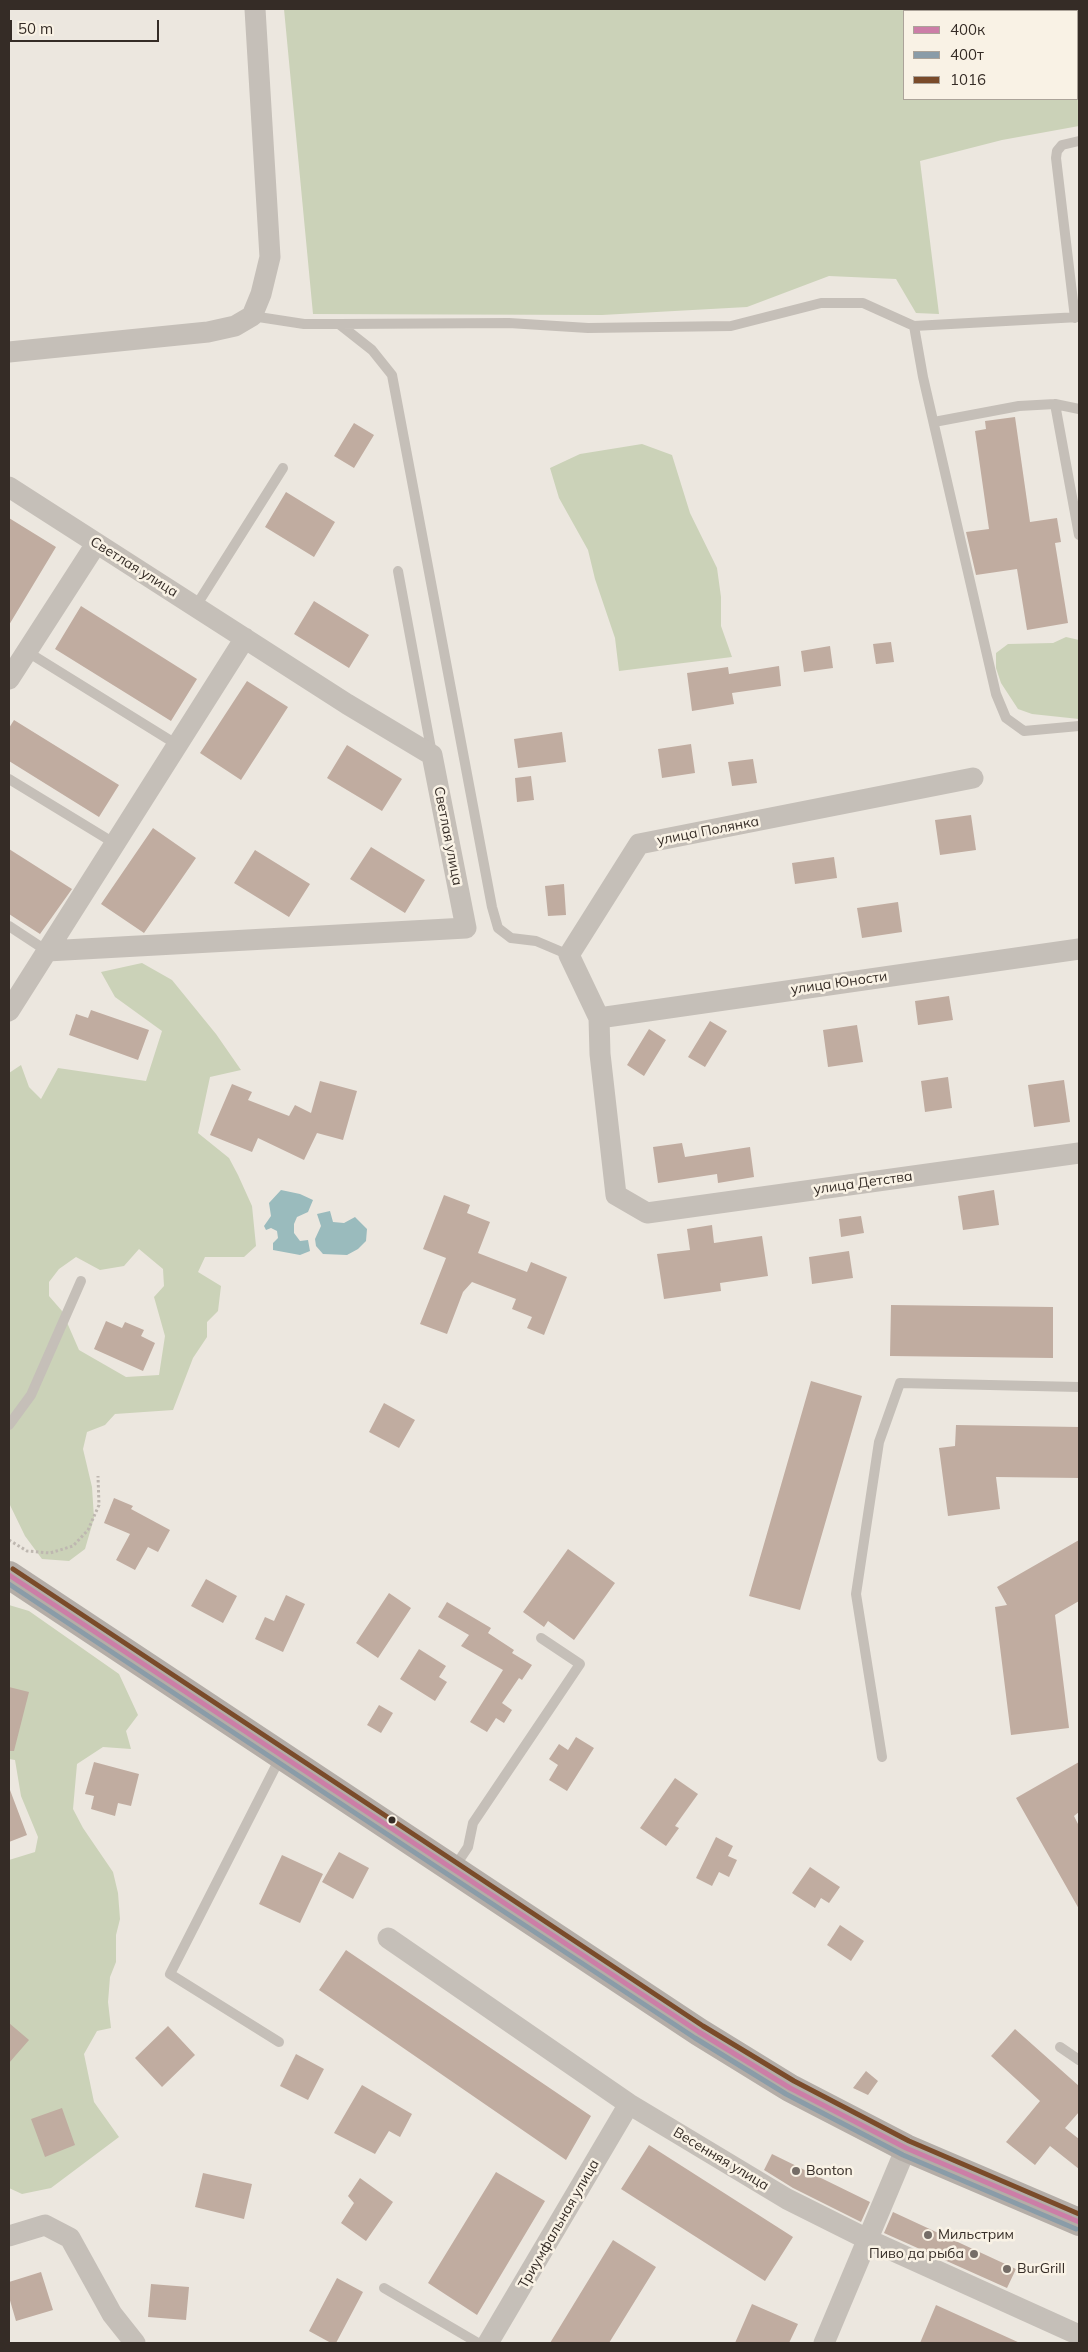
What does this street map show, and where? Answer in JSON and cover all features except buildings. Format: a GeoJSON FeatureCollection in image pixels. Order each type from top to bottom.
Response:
{"type":"FeatureCollection","features":[{"type":"Feature","properties":{"kind":"main road"},"geometry":{"type":"LineString","coordinates":[[9,1575],[699,2032],[773,2078],[906,2148],[1079,2222]]}},
{"type":"Feature","properties":{"kind":"street"},"geometry":{"type":"LineString","coordinates":[[9,352],[208,332],[235,326],[252,316],[261,294],[270,257],[255,9]]}},
{"type":"Feature","properties":{"kind":"street","name":"Светлая улица"},"geometry":{"type":"LineString","coordinates":[[9,487],[347,704],[432,755],[466,928],[47,951]]}},
{"type":"Feature","properties":{"kind":"street"},"geometry":{"type":"LineString","coordinates":[[9,679],[96,544]]}},
{"type":"Feature","properties":{"kind":"street"},"geometry":{"type":"LineString","coordinates":[[9,1011],[176,744],[245,638]]}},
{"type":"Feature","properties":{"kind":"street","name":"улица Полянка"},"geometry":{"type":"LineString","coordinates":[[569,955],[639,844],[973,778]]}},
{"type":"Feature","properties":{"kind":"street","name":"улица Юности"},"geometry":{"type":"LineString","coordinates":[[599,1018],[1079,949]]}},
{"type":"Feature","properties":{"kind":"street"},"geometry":{"type":"LineString","coordinates":[[569,955],[599,1018]]}},
{"type":"Feature","properties":{"kind":"street","name":"улица Детства"},"geometry":{"type":"LineString","coordinates":[[599,1018],[600,1054],[616,1195],[647,1213],[1079,1153]]}},
{"type":"Feature","properties":{"kind":"street","name":"Весенняя улица"},"geometry":{"type":"LineString","coordinates":[[388,1938],[629,2104],[787,2199],[869,2240],[1079,2334]]}},
{"type":"Feature","properties":{"kind":"street","name":"Триумфальная улица"},"geometry":{"type":"LineString","coordinates":[[488,2343],[629,2104]]}},
{"type":"Feature","properties":{"kind":"street"},"geometry":{"type":"LineString","coordinates":[[824,2343],[869,2240],[906,2148]]}},
{"type":"Feature","properties":{"kind":"street"},"geometry":{"type":"LineString","coordinates":[[9,2236],[45,2225],[70,2238],[112,2314],[135,2343]]}},
{"type":"Feature","properties":{"kind":"lane"},"geometry":{"type":"LineString","coordinates":[[252,316],[304,324],[509,323],[549,328],[732,326],[821,303],[829,303],[863,304],[914,326],[1077,318],[1076,285],[1056,158],[1057,151],[1062,145],[1079,141]]}},
{"type":"Feature","properties":{"kind":"lane"},"geometry":{"type":"LineString","coordinates":[[339,324],[372,350],[392,375],[490,898],[498,928],[511,938],[536,941],[569,955]]}},
{"type":"Feature","properties":{"kind":"lane"},"geometry":{"type":"LineString","coordinates":[[914,326],[996,694],[1006,718],[1024,731],[1079,726]]}},
{"type":"Feature","properties":{"kind":"lane"},"geometry":{"type":"LineString","coordinates":[[934,422],[1020,406],[1055,404],[1079,409]]}},
{"type":"Feature","properties":{"kind":"lane"},"geometry":{"type":"LineString","coordinates":[[1055,404],[1079,535]]}},
{"type":"Feature","properties":{"kind":"lane"},"geometry":{"type":"LineString","coordinates":[[196,606],[284,468]]}},
{"type":"Feature","properties":{"kind":"lane"},"geometry":{"type":"LineString","coordinates":[[398,572],[432,755]]}},
{"type":"Feature","properties":{"kind":"lane"},"geometry":{"type":"LineString","coordinates":[[26,651],[176,744]]}},
{"type":"Feature","properties":{"kind":"lane"},"geometry":{"type":"LineString","coordinates":[[9,779],[114,843]]}},
{"type":"Feature","properties":{"kind":"lane"},"geometry":{"type":"LineString","coordinates":[[9,926],[47,951]]}},
{"type":"Feature","properties":{"kind":"lane"},"geometry":{"type":"LineString","coordinates":[[9,1426],[31,1395],[81,1281]]}},
{"type":"Feature","properties":{"kind":"lane"},"geometry":{"type":"LineString","coordinates":[[882,1757],[856,1594],[879,1442],[900,1383],[1079,1387]]}},
{"type":"Feature","properties":{"kind":"lane"},"geometry":{"type":"LineString","coordinates":[[453,1868],[468,1847],[473,1823],[580,1664],[541,1638]]}},
{"type":"Feature","properties":{"kind":"lane"},"geometry":{"type":"LineString","coordinates":[[280,2042],[170,1974],[281,1756]]}},
{"type":"Feature","properties":{"kind":"lane"},"geometry":{"type":"LineString","coordinates":[[1060,2046],[1079,2060]]}},
{"type":"Feature","properties":{"kind":"lane"},"geometry":{"type":"LineString","coordinates":[[384,2288],[478,2343]]}},
{"type":"Feature","properties":{"kind":"path"},"geometry":{"type":"LineString","coordinates":[[9,1540],[27,1551],[50,1554],[73,1546],[88,1530],[99,1505],[98,1476]]}},
{"type":"Feature","properties":{"kind":"green space"},"geometry":{"type":"Polygon","coordinates":[[[284,9],[1079,9],[1079,126],[1002,140],[920,161],[939,314],[916,313],[896,279],[829,276],[747,307],[602,315],[313,314],[284,9]]]}},
{"type":"Feature","properties":{"kind":"green space"},"geometry":{"type":"Polygon","coordinates":[[[642,444],[672,455],[690,513],[717,568],[721,597],[721,626],[732,657],[619,671],[615,638],[595,579],[588,550],[559,498],[550,468],[580,454],[642,444]]]}},
{"type":"Feature","properties":{"kind":"green space"},"geometry":{"type":"Polygon","coordinates":[[[1066,637],[1079,640],[1079,719],[1032,714],[1018,709],[1001,683],[996,668],[996,653],[1008,644],[1053,643],[1066,637]]]}},
{"type":"Feature","properties":{"kind":"green space"},"geometry":{"type":"Polygon","coordinates":[[[142,963],[172,980],[216,1034],[241,1070],[210,1077],[198,1133],[229,1158],[238,1175],[252,1206],[256,1246],[244,1257],[205,1257],[198,1272],[221,1286],[218,1311],[207,1322],[207,1337],[193,1358],[173,1410],[115,1414],[105,1425],[87,1432],[83,1449],[92,1487],[94,1518],[85,1549],[69,1561],[42,1559],[25,1536],[9,1503],[9,1073],[21,1065],[29,1087],[41,1099],[58,1068],[146,1081],[162,1031],[115,997],[101,972],[142,963]],[[139,1249],[124,1266],[100,1270],[76,1257],[59,1269],[49,1282],[49,1296],[62,1311],[79,1350],[126,1377],[159,1375],[165,1336],[154,1297],[164,1286],[163,1269],[139,1249]]]}},
{"type":"Feature","properties":{"kind":"green space"},"geometry":{"type":"Polygon","coordinates":[[[9,1605],[29,1611],[119,1674],[138,1715],[126,1731],[131,1749],[103,1747],[77,1764],[73,1809],[83,1828],[113,1872],[118,1893],[120,1919],[116,1935],[116,1962],[110,1977],[108,2002],[111,2028],[97,2031],[84,2054],[94,2102],[119,2137],[51,2188],[22,2194],[9,2188],[9,1860],[35,1852],[38,1837],[21,1796],[15,1760],[9,1759],[9,1605]]]}},
{"type":"Feature","properties":{"kind":"water"},"geometry":{"type":"Polygon","coordinates":[[[281,1190],[300,1194],[313,1200],[308,1212],[297,1217],[294,1224],[294,1233],[300,1241],[308,1240],[310,1251],[300,1255],[273,1250],[273,1243],[278,1238],[277,1231],[271,1228],[266,1230],[264,1226],[271,1216],[269,1203],[281,1190]]]}},
{"type":"Feature","properties":{"kind":"water"},"geometry":{"type":"Polygon","coordinates":[[[330,1211],[333,1222],[344,1223],[355,1217],[367,1229],[366,1241],[358,1249],[347,1255],[323,1254],[316,1246],[315,1239],[321,1226],[317,1214],[330,1211]]]}},
{"type":"Feature","properties":{"kind":"transit line","name":"1016"},"geometry":{"type":"LineString","coordinates":[[13,1569],[703,2026],[794,2081],[909,2141],[1079,2214]]}},
{"type":"Feature","properties":{"kind":"transit line","name":"400к"},"geometry":{"type":"LineString","coordinates":[[9,1575],[699,2032],[790,2088],[906,2148],[1079,2222]]}},
{"type":"Feature","properties":{"kind":"transit line","name":"400т"},"geometry":{"type":"LineString","coordinates":[[9,1584],[695,2038],[786,2094],[903,2155],[1076,2229]]}},
{"type":"Feature","properties":{"kind":"place","name":"Bonton"},"geometry":{"type":"Point","coordinates":[796,2171]}},
{"type":"Feature","properties":{"kind":"place","name":"Мильстрим"},"geometry":{"type":"Point","coordinates":[928,2235]}},
{"type":"Feature","properties":{"kind":"place","name":"Пиво да рыба"},"geometry":{"type":"Point","coordinates":[974,2254]}},
{"type":"Feature","properties":{"kind":"place","name":"BurGrill"},"geometry":{"type":"Point","coordinates":[1007,2269]}}]}
